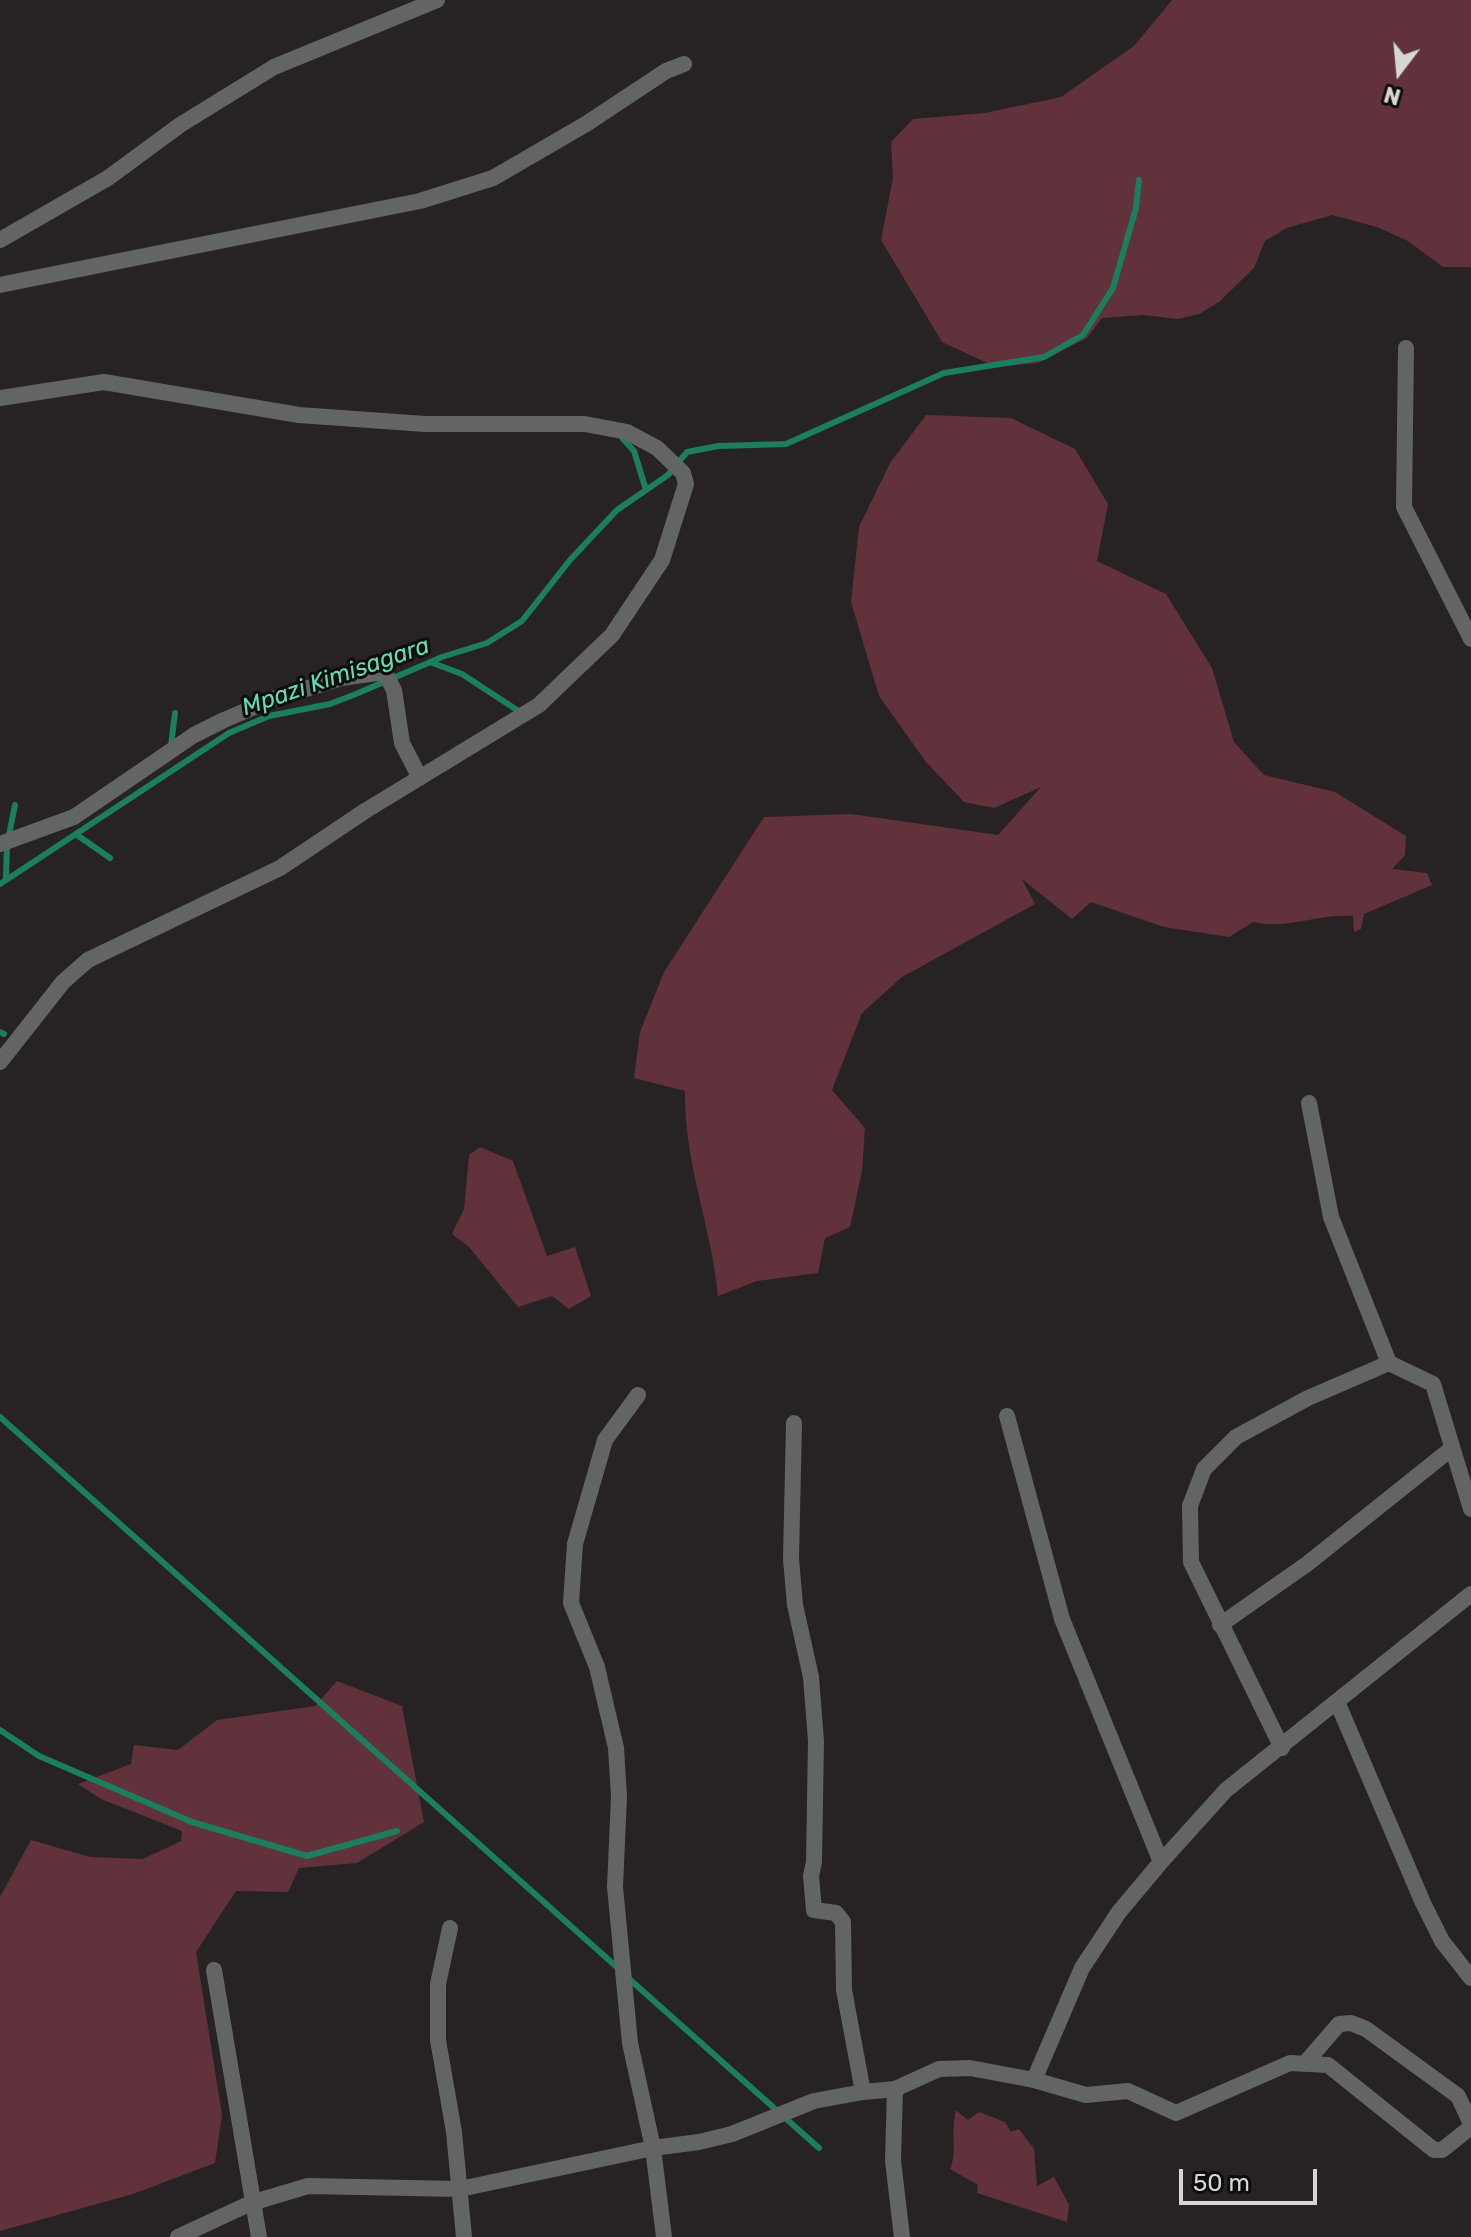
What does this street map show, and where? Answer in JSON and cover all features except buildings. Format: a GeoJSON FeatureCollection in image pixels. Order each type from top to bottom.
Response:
{"type":"FeatureCollection","features":[{"type":"Feature","properties":{"kind":"street"},"geometry":{"type":"LineString","coordinates":[[0,240],[108,178],[180,125],[274,67],[437,0]]}},
{"type":"Feature","properties":{"kind":"street"},"geometry":{"type":"LineString","coordinates":[[0,285],[93,269],[420,201],[493,178],[586,124],[666,71],[684,64]]}},
{"type":"Feature","properties":{"kind":"street"},"geometry":{"type":"LineString","coordinates":[[1406,348],[1404,507],[1471,639]]}},
{"type":"Feature","properties":{"kind":"street"},"geometry":{"type":"LineString","coordinates":[[0,398],[104,382],[299,415],[425,424],[585,424],[627,432],[670,458],[683,473],[686,484],[683,502],[662,560],[612,635],[539,705],[280,868],[88,960],[63,982],[0,1062]]}},
{"type":"Feature","properties":{"kind":"street"},"geometry":{"type":"LineString","coordinates":[[0,844],[74,817],[194,735],[224,720],[273,699],[341,678],[377,673],[386,675],[394,690],[402,743],[420,778]]}},
{"type":"Feature","properties":{"kind":"street"},"geometry":{"type":"LineString","coordinates":[[1309,1103],[1331,1217],[1389,1363],[1433,1384],[1471,1509]]}},
{"type":"Feature","properties":{"kind":"street"},"geometry":{"type":"LineString","coordinates":[[1282,1748],[1191,1562],[1190,1506],[1204,1469],[1236,1437],[1308,1398],[1389,1363]]}},
{"type":"Feature","properties":{"kind":"street"},"geometry":{"type":"LineString","coordinates":[[638,1395],[605,1440],[575,1544],[571,1603],[597,1667],[616,1748],[619,1797],[616,1903],[630,2043],[653,2148],[664,2237]]}},
{"type":"Feature","properties":{"kind":"street"},"geometry":{"type":"LineString","coordinates":[[1007,1416],[1062,1619],[1161,1862]]}},
{"type":"Feature","properties":{"kind":"street"},"geometry":{"type":"LineString","coordinates":[[794,1423],[791,1559],[795,1605],[811,1677],[816,1741],[814,1862],[811,1876],[814,1910],[840,1915],[843,1922],[844,1990],[863,2092]]}},
{"type":"Feature","properties":{"kind":"street"},"geometry":{"type":"LineString","coordinates":[[1220,1625],[1307,1564],[1451,1449]]}},
{"type":"Feature","properties":{"kind":"street"},"geometry":{"type":"LineString","coordinates":[[1034,2080],[1082,1968],[1119,1912],[1161,1862],[1226,1790],[1338,1704],[1471,1594]]}},
{"type":"Feature","properties":{"kind":"street"},"geometry":{"type":"LineString","coordinates":[[1338,1704],[1423,1903],[1442,1941],[1471,1978]]}},
{"type":"Feature","properties":{"kind":"street"},"geometry":{"type":"LineString","coordinates":[[450,1928],[438,1984],[438,2040],[454,2132],[464,2237]]}},
{"type":"Feature","properties":{"kind":"street"},"geometry":{"type":"LineString","coordinates":[[214,1970],[229,2040],[251,2203],[259,2237]]}},
{"type":"Feature","properties":{"kind":"street"},"geometry":{"type":"LineString","coordinates":[[178,2237],[251,2203],[308,2186],[460,2189],[732,2134],[814,2101],[895,2089],[939,2069],[970,2068],[1034,2080],[1086,2095],[1128,2091],[1176,2113],[1269,2072],[1307,2061],[1328,2065],[1434,2150],[1442,2150],[1471,2126],[1458,2096],[1366,2029],[1351,2023],[1339,2024],[1307,2061]]}},
{"type":"Feature","properties":{"kind":"street"},"geometry":{"type":"LineString","coordinates":[[895,2089],[893,2161],[902,2237]]}},
{"type":"Feature","properties":{"kind":"shaded area"},"geometry":{"type":"Polygon","coordinates":[[[1172,0],[1471,0],[1471,267],[1443,267],[1408,241],[1377,227],[1332,215],[1287,228],[1265,241],[1254,268],[1219,302],[1199,314],[1178,319],[1144,315],[1102,318],[1087,338],[1038,363],[996,367],[942,342],[881,240],[893,178],[891,142],[913,119],[985,113],[1061,97],[1134,46],[1172,0]]]}},
{"type":"Feature","properties":{"kind":"shaded area"},"geometry":{"type":"Polygon","coordinates":[[[926,415],[1011,418],[1075,449],[1108,504],[1097,561],[1166,594],[1212,668],[1234,742],[1264,775],[1335,792],[1406,836],[1405,855],[1392,869],[1427,873],[1432,885],[1364,914],[1361,929],[1354,932],[1353,916],[1340,916],[1278,924],[1253,922],[1229,937],[1164,927],[1091,902],[1072,919],[1022,879],[1035,904],[902,977],[862,1013],[832,1090],[865,1128],[862,1171],[850,1227],[825,1238],[818,1273],[757,1281],[718,1296],[693,1169],[685,1091],[634,1078],[640,1032],[664,972],[764,817],[851,814],[998,835],[1041,787],[994,808],[964,802],[926,762],[879,696],[851,602],[859,527],[890,463],[926,415]]]}},
{"type":"Feature","properties":{"kind":"shaded area"},"geometry":{"type":"Polygon","coordinates":[[[480,1147],[513,1161],[547,1256],[575,1247],[591,1296],[569,1309],[552,1296],[518,1307],[469,1247],[452,1234],[464,1209],[469,1155],[480,1147]]]}},
{"type":"Feature","properties":{"kind":"shaded area"},"geometry":{"type":"Polygon","coordinates":[[[337,1681],[402,1706],[424,1822],[357,1863],[299,1868],[288,1892],[236,1891],[196,1952],[222,2115],[215,2163],[133,2194],[0,2231],[0,1897],[31,1840],[90,1857],[143,1859],[181,1841],[182,1831],[101,1799],[78,1784],[131,1764],[134,1745],[178,1750],[217,1720],[315,1706],[337,1681]]]}},
{"type":"Feature","properties":{"kind":"shaded area"},"geometry":{"type":"Polygon","coordinates":[[[956,2110],[968,2120],[979,2112],[1005,2122],[1011,2132],[1019,2129],[1034,2149],[1037,2186],[1054,2177],[1069,2205],[1067,2222],[977,2193],[978,2185],[950,2169],[956,2110]]]}},
{"type":"Feature","properties":{"kind":"waterway","name":"Mpazi Kimisagara"},"geometry":{"type":"LineString","coordinates":[[0,884],[229,733],[269,716],[330,704],[442,657],[487,643],[522,621],[570,560],[617,510],[668,475],[687,452],[718,446],[786,444],[944,373],[1044,357],[1083,335],[1113,288],[1136,208],[1139,180]]}},
{"type":"Feature","properties":{"kind":"waterway"},"geometry":{"type":"LineString","coordinates":[[623,439],[634,451],[646,490]]}},
{"type":"Feature","properties":{"kind":"waterway"},"geometry":{"type":"LineString","coordinates":[[430,662],[462,674],[520,712]]}},
{"type":"Feature","properties":{"kind":"waterway"},"geometry":{"type":"LineString","coordinates":[[171,745],[175,713]]}},
{"type":"Feature","properties":{"kind":"waterway"},"geometry":{"type":"LineString","coordinates":[[6,877],[7,845],[15,805]]}},
{"type":"Feature","properties":{"kind":"waterway"},"geometry":{"type":"LineString","coordinates":[[77,835],[110,858]]}},
{"type":"Feature","properties":{"kind":"waterway"},"geometry":{"type":"LineString","coordinates":[[0,1032],[4,1034]]}},
{"type":"Feature","properties":{"kind":"waterway"},"geometry":{"type":"LineString","coordinates":[[0,1417],[619,1969]]}},
{"type":"Feature","properties":{"kind":"waterway"},"geometry":{"type":"LineString","coordinates":[[0,1730],[39,1756],[192,1822],[307,1856],[397,1831]]}},
{"type":"Feature","properties":{"kind":"waterway"},"geometry":{"type":"LineString","coordinates":[[627,1977],[819,2148]]}}]}
